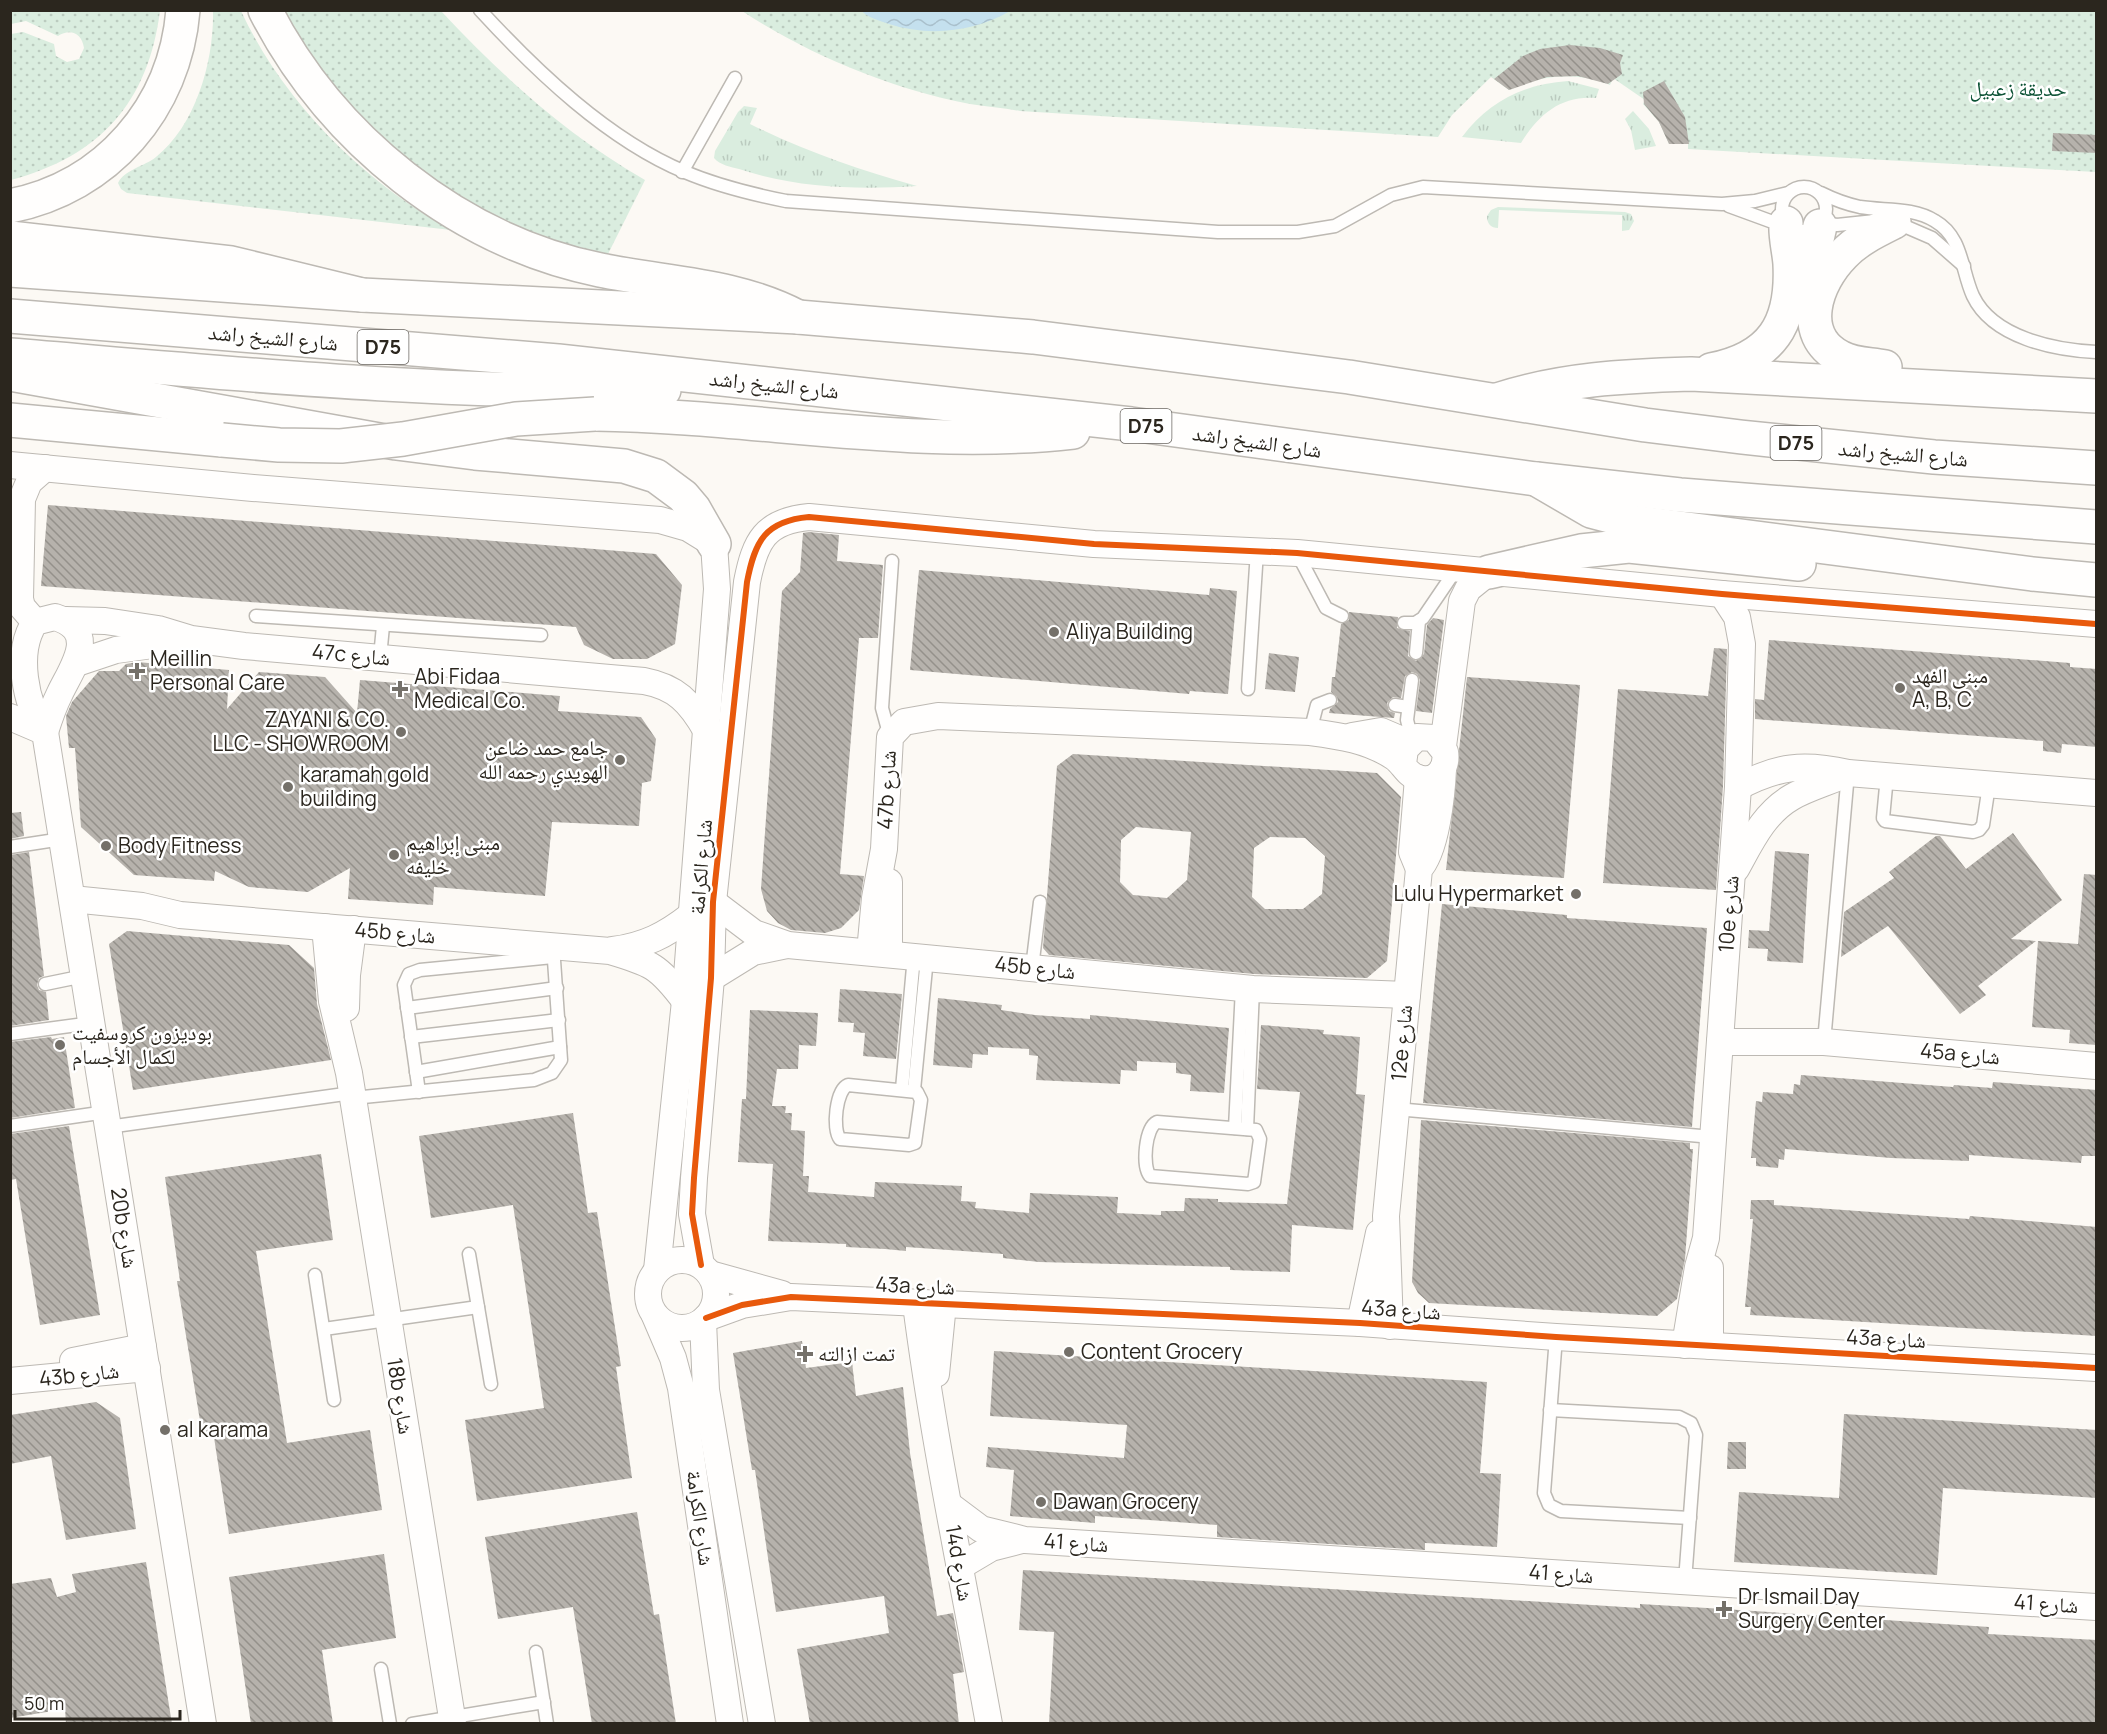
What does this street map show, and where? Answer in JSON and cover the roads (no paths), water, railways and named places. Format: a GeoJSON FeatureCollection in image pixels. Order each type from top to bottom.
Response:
{"type":"FeatureCollection","features":[{"type":"Feature","properties":{"kind":"main road"},"geometry":{"type":"LineString","coordinates":[[10,206],[51,195],[74,184],[115,154],[133,136],[147,118],[168,78],[180,34],[183,10]]}},
{"type":"Feature","properties":{"kind":"main road"},"geometry":{"type":"LineString","coordinates":[[265,10],[314,85],[366,144],[421,190],[482,228],[518,245],[565,261],[640,278],[739,292],[798,317]]}},
{"type":"Feature","properties":{"kind":"main road"},"geometry":{"type":"LineString","coordinates":[[1692,374],[1724,368],[1751,356],[1773,338],[1783,322],[1790,293],[1787,213]]}},
{"type":"Feature","properties":{"kind":"main road"},"geometry":{"type":"LineString","coordinates":[[1813,320],[1824,282],[1833,266],[1857,243],[1894,222]]}},
{"type":"Feature","properties":{"kind":"main road"},"geometry":{"type":"LineString","coordinates":[[1821,224],[1807,283],[1813,320],[1819,336],[1833,353],[1861,364],[1896,369],[1924,386]]}},
{"type":"Feature","properties":{"kind":"main road"},"geometry":{"type":"LineString","coordinates":[[10,238],[231,263],[275,272],[362,296]]}},
{"type":"Feature","properties":{"kind":"main road"},"geometry":{"type":"LineString","coordinates":[[10,270],[362,296]]}},
{"type":"Feature","properties":{"kind":"main road","name":"شارع الشيخ راشد"},"geometry":{"type":"LineString","coordinates":[[362,296],[798,317],[1033,337],[1189,355],[1497,400],[1645,425],[1741,437],[1923,456],[2097,468]]}},
{"type":"Feature","properties":{"kind":"main road","name":"شارع الشيخ راشد"},"geometry":{"type":"LineString","coordinates":[[10,316],[558,361],[1131,424],[1536,479],[1680,495],[2097,527]]}},
{"type":"Feature","properties":{"kind":"main road"},"geometry":{"type":"LineString","coordinates":[[10,355],[316,380],[503,390],[668,390],[755,383]]}},
{"type":"Feature","properties":{"kind":"main road"},"geometry":{"type":"LineString","coordinates":[[10,374],[396,443],[633,468],[656,476],[683,496],[694,509],[714,543]]}},
{"type":"Feature","properties":{"kind":"main road","name":"شارع الشيخ راشد"},"geometry":{"type":"LineString","coordinates":[[1497,400],[1536,387],[1576,381],[1625,376],[1692,374],[2097,396]]}},
{"type":"Feature","properties":{"kind":"main road"},"geometry":{"type":"LineString","coordinates":[[10,420],[279,446],[341,446],[403,439],[516,419],[595,414],[664,416],[832,430],[990,437],[1061,434],[1131,424]]}},
{"type":"Feature","properties":{"kind":"main road","name":"شارع الشيخ راشد"},"geometry":{"type":"LineString","coordinates":[[1536,479],[1572,502],[1612,518],[2032,574],[2097,580]]}},
{"type":"Feature","properties":{"kind":"main road"},"geometry":{"type":"LineString","coordinates":[[1489,572],[1581,551],[1629,546],[1979,582],[2009,580],[2032,574]]}},
{"type":"Feature","properties":{"kind":"street"},"geometry":{"type":"LineString","coordinates":[[10,465],[253,488],[660,520],[688,528],[714,543]]}},
{"type":"Feature","properties":{"kind":"street"},"geometry":{"type":"LineString","coordinates":[[45,468],[29,482],[22,500],[20,599],[27,615],[35,622],[26,643],[18,676],[45,732]]}},
{"type":"Feature","properties":{"kind":"street","name":"شارع الكرامة"},"geometry":{"type":"LineString","coordinates":[[705,1269],[692,1214],[711,978],[713,902],[747,582],[759,540],[782,522],[809,517],[1094,544],[1257,551]]}},
{"type":"Feature","properties":{"kind":"street","name":"شارع الكرامة"},"geometry":{"type":"LineString","coordinates":[[657,1270],[685,1001],[717,589],[714,543]]}},
{"type":"Feature","properties":{"kind":"street"},"geometry":{"type":"LineString","coordinates":[[1257,551],[1722,594],[2097,624]]}},
{"type":"Feature","properties":{"kind":"street","name":"12e شارع"},"geometry":{"type":"LineString","coordinates":[[1390,1326],[1386,1216],[1419,869],[1429,851],[1440,801],[1462,601],[1468,589],[1489,572]]}},
{"type":"Feature","properties":{"kind":"street","name":"10e شارع"},"geometry":{"type":"LineString","coordinates":[[1698,1346],[1698,1267],[1706,1238],[1721,1030],[1725,897],[1738,787],[1742,637],[1737,617],[1722,594]]}},
{"type":"Feature","properties":{"kind":"street","name":"47c شارع"},"geometry":{"type":"LineString","coordinates":[[35,622],[55,617],[66,620],[105,621],[158,629],[191,639],[244,646],[663,684],[681,696],[695,712],[706,730]]}},
{"type":"Feature","properties":{"kind":"street"},"geometry":{"type":"LineString","coordinates":[[45,732],[60,692],[77,663],[80,653],[77,633],[66,620]]}},
{"type":"Feature","properties":{"kind":"street","name":"47c شارع"},"geometry":{"type":"LineString","coordinates":[[77,663],[117,650],[168,645],[191,639]]}},
{"type":"Feature","properties":{"kind":"street"},"geometry":{"type":"LineString","coordinates":[[14,715],[45,732]]}},
{"type":"Feature","properties":{"kind":"street","name":"47b شارع"},"geometry":{"type":"LineString","coordinates":[[900,955],[884,849],[890,737],[904,722],[920,717],[938,716],[960,719],[1310,732],[1349,736],[1383,750],[1411,756]]}},
{"type":"Feature","properties":{"kind":"street","name":"20b شارع"},"geometry":{"type":"LineString","coordinates":[[45,732],[203,1724]]}},
{"type":"Feature","properties":{"kind":"street"},"geometry":{"type":"LineString","coordinates":[[1429,736],[1443,758],[1432,778],[1411,756],[1429,736]]}},
{"type":"Feature","properties":{"kind":"street","name":"12e شارع"},"geometry":{"type":"LineString","coordinates":[[1411,756],[1412,852],[1419,869]]}},
{"type":"Feature","properties":{"kind":"street"},"geometry":{"type":"LineString","coordinates":[[1738,787],[1769,772],[1808,766],[1848,773],[2097,794]]}},
{"type":"Feature","properties":{"kind":"street"},"geometry":{"type":"LineString","coordinates":[[1725,897],[1761,825],[1775,809],[1792,796],[1848,773]]}},
{"type":"Feature","properties":{"kind":"street","name":"45b شارع"},"geometry":{"type":"LineString","coordinates":[[713,902],[754,933],[788,945],[1406,1004]]}},
{"type":"Feature","properties":{"kind":"street","name":"45b شارع"},"geometry":{"type":"LineString","coordinates":[[74,910],[142,906],[180,915],[353,929],[554,951],[610,951],[644,945],[670,932],[690,916]]}},
{"type":"Feature","properties":{"kind":"street","name":"18b شارع"},"geometry":{"type":"LineString","coordinates":[[325,927],[332,1001],[351,1086],[452,1720]]}},
{"type":"Feature","properties":{"kind":"street","name":"18b شارع"},"geometry":{"type":"LineString","coordinates":[[351,1086],[346,991],[353,929]]}},
{"type":"Feature","properties":{"kind":"street","name":"45b شارع"},"geometry":{"type":"LineString","coordinates":[[711,978],[753,952],[788,945]]}},
{"type":"Feature","properties":{"kind":"street","name":"45b شارع"},"geometry":{"type":"LineString","coordinates":[[610,951],[648,962],[661,970],[685,1001]]}},
{"type":"Feature","properties":{"kind":"street","name":"45a شارع"},"geometry":{"type":"LineString","coordinates":[[1721,1030],[1824,1042],[2097,1066]]}},
{"type":"Feature","properties":{"kind":"street","name":"12e شارع"},"geometry":{"type":"LineString","coordinates":[[1360,1323],[1376,1245],[1386,1216]]}},
{"type":"Feature","properties":{"kind":"street"},"geometry":{"type":"LineString","coordinates":[[678,1260],[705,1269],[715,1284],[716,1296],[713,1308],[704,1320],[693,1326],[672,1327],[655,1316],[648,1297],[651,1278],[657,1270],[678,1260]]}},
{"type":"Feature","properties":{"kind":"street","name":"43a شارع"},"geometry":{"type":"LineString","coordinates":[[705,1269],[791,1297]]}},
{"type":"Feature","properties":{"kind":"street","name":"43a شارع"},"geometry":{"type":"LineString","coordinates":[[704,1320],[742,1305],[791,1297],[1360,1323],[1556,1338],[2097,1368]]}},
{"type":"Feature","properties":{"kind":"street","name":"14d شارع"},"geometry":{"type":"LineString","coordinates":[[916,1304],[959,1567],[991,1721]]}},
{"type":"Feature","properties":{"kind":"street","name":"14d شارع"},"geometry":{"type":"LineString","coordinates":[[932,1401],[943,1304]]}},
{"type":"Feature","properties":{"kind":"street","name":"شارع الكرامة"},"geometry":{"type":"LineString","coordinates":[[655,1316],[674,1358],[681,1388],[730,1724]]}},
{"type":"Feature","properties":{"kind":"street","name":"شارع الكرامة"},"geometry":{"type":"LineString","coordinates":[[704,1320],[704,1372],[762,1724]]}},
{"type":"Feature","properties":{"kind":"street","name":"43b شارع"},"geometry":{"type":"LineString","coordinates":[[10,1375],[145,1358]]}},
{"type":"Feature","properties":{"kind":"street","name":"43b شارع"},"geometry":{"type":"LineString","coordinates":[[10,1381],[145,1358]]}},
{"type":"Feature","properties":{"kind":"street","name":"شارع 41"},"geometry":{"type":"LineString","coordinates":[[949,1505],[981,1528],[1025,1540],[2097,1607]]}},
{"type":"Feature","properties":{"kind":"street","name":"شارع 41"},"geometry":{"type":"LineString","coordinates":[[959,1567],[991,1548],[1025,1540]]}},
{"type":"Feature","properties":{"kind":"lane"},"geometry":{"type":"LineString","coordinates":[[480,10],[586,111],[623,138],[682,172],[745,193],[797,203],[1218,232],[1314,231],[1355,217],[1392,195],[1423,187],[1722,204],[1755,201],[1787,213],[1803,232],[1821,224],[1894,222],[1932,238],[1964,266]]}},
{"type":"Feature","properties":{"kind":"lane"},"geometry":{"type":"LineString","coordinates":[[682,172],[735,78]]}},
{"type":"Feature","properties":{"kind":"lane"},"geometry":{"type":"LineString","coordinates":[[1722,204],[1770,221],[1787,213],[1794,189],[1808,187],[1857,206],[1911,212],[1936,221],[1953,239],[1974,297],[1990,316],[2010,331],[2033,342],[2057,349],[2097,352]]}},
{"type":"Feature","properties":{"kind":"lane"},"geometry":{"type":"LineString","coordinates":[[1821,193],[1826,202],[1827,213],[1821,224]]}},
{"type":"Feature","properties":{"kind":"lane"},"geometry":{"type":"LineString","coordinates":[[1248,689],[1257,551]]}},
{"type":"Feature","properties":{"kind":"lane"},"geometry":{"type":"LineString","coordinates":[[1297,553],[1326,608],[1342,616]]}},
{"type":"Feature","properties":{"kind":"lane"},"geometry":{"type":"LineString","coordinates":[[890,737],[882,708],[892,561]]}},
{"type":"Feature","properties":{"kind":"lane"},"geometry":{"type":"LineString","coordinates":[[1416,653],[1419,621],[1457,568]]}},
{"type":"Feature","properties":{"kind":"lane"},"geometry":{"type":"LineString","coordinates":[[256,616],[541,635]]}},
{"type":"Feature","properties":{"kind":"lane"},"geometry":{"type":"LineString","coordinates":[[1404,623],[1419,621]]}},
{"type":"Feature","properties":{"kind":"lane"},"geometry":{"type":"LineString","coordinates":[[380,657],[383,626]]}},
{"type":"Feature","properties":{"kind":"lane"},"geometry":{"type":"LineString","coordinates":[[1411,756],[1407,720],[1402,706],[1412,680]]}},
{"type":"Feature","properties":{"kind":"lane"},"geometry":{"type":"LineString","coordinates":[[1310,732],[1317,705],[1330,700]]}},
{"type":"Feature","properties":{"kind":"lane"},"geometry":{"type":"LineString","coordinates":[[1824,1042],[1848,773]]}},
{"type":"Feature","properties":{"kind":"lane"},"geometry":{"type":"LineString","coordinates":[[1887,776],[1883,816],[1885,821],[1973,832],[1979,830],[1983,825],[1989,784]]}},
{"type":"Feature","properties":{"kind":"lane"},"geometry":{"type":"LineString","coordinates":[[10,847],[62,839]]}},
{"type":"Feature","properties":{"kind":"lane"},"geometry":{"type":"LineString","coordinates":[[1032,968],[1040,902]]}},
{"type":"Feature","properties":{"kind":"lane"},"geometry":{"type":"LineString","coordinates":[[10,1126],[107,1120],[351,1086],[419,1092],[543,1078],[559,1065],[559,1020],[554,951],[414,971],[405,979],[419,1092]]}},
{"type":"Feature","properties":{"kind":"lane"},"geometry":{"type":"LineString","coordinates":[[900,955],[908,1090]]}},
{"type":"Feature","properties":{"kind":"lane"},"geometry":{"type":"LineString","coordinates":[[45,984],[84,976]]}},
{"type":"Feature","properties":{"kind":"lane"},"geometry":{"type":"LineString","coordinates":[[407,1008],[557,988]]}},
{"type":"Feature","properties":{"kind":"lane"},"geometry":{"type":"LineString","coordinates":[[1241,1128],[1248,988]]}},
{"type":"Feature","properties":{"kind":"lane"},"geometry":{"type":"LineString","coordinates":[[411,1037],[559,1020]]}},
{"type":"Feature","properties":{"kind":"lane"},"geometry":{"type":"LineString","coordinates":[[10,1035],[92,1023]]}},
{"type":"Feature","properties":{"kind":"lane"},"geometry":{"type":"LineString","coordinates":[[416,1072],[560,1047]]}},
{"type":"Feature","properties":{"kind":"lane"},"geometry":{"type":"LineString","coordinates":[[848,1085],[908,1090],[921,1097],[915,1143],[850,1140],[838,1136],[838,1095],[842,1088],[848,1085]]}},
{"type":"Feature","properties":{"kind":"lane"},"geometry":{"type":"LineString","coordinates":[[1396,1109],[1712,1137]]}},
{"type":"Feature","properties":{"kind":"lane"},"geometry":{"type":"LineString","coordinates":[[1154,1124],[1241,1128],[1257,1130],[1260,1136],[1256,1176],[1251,1183],[1153,1177],[1147,1173],[1147,1132],[1154,1124]]}},
{"type":"Feature","properties":{"kind":"lane"},"geometry":{"type":"LineString","coordinates":[[469,1254],[491,1384]]}},
{"type":"Feature","properties":{"kind":"lane"},"geometry":{"type":"LineString","coordinates":[[315,1275],[334,1400]]}},
{"type":"Feature","properties":{"kind":"lane"},"geometry":{"type":"LineString","coordinates":[[324,1329],[478,1307]]}},
{"type":"Feature","properties":{"kind":"lane"},"geometry":{"type":"LineString","coordinates":[[1556,1338],[1544,1493],[1549,1505],[1560,1511],[1690,1518]]}},
{"type":"Feature","properties":{"kind":"lane"},"geometry":{"type":"LineString","coordinates":[[1550,1410],[1686,1418],[1695,1429],[1685,1581]]}},
{"type":"Feature","properties":{"kind":"lane"},"geometry":{"type":"LineString","coordinates":[[536,1652],[547,1724]]}},
{"type":"Feature","properties":{"kind":"lane"},"geometry":{"type":"LineString","coordinates":[[381,1669],[390,1724]]}},
{"type":"Feature","properties":{"kind":"lane"},"geometry":{"type":"LineString","coordinates":[[411,1724],[452,1720],[544,1702]]}},
{"type":"Feature","properties":{"kind":"water"},"geometry":{"type":"Polygon","coordinates":[[[861,10],[1010,11],[982,24],[935,31],[889,24],[870,17],[861,10]]]}},
{"type":"Feature","properties":{"kind":"place","name":"Aliya Building"},"geometry":{"type":"Point","coordinates":[1054,632]}},
{"type":"Feature","properties":{"kind":"place","name":"Meillin Personal Care"},"geometry":{"type":"Point","coordinates":[137,671]}},
{"type":"Feature","properties":{"kind":"place","name":"مبنى الفهد A, B, C"},"geometry":{"type":"Point","coordinates":[1900,688]}},
{"type":"Feature","properties":{"kind":"place","name":"Abi Fidaa Medical Co."},"geometry":{"type":"Point","coordinates":[400,689]}},
{"type":"Feature","properties":{"kind":"place","name":"ZAYANI & CO. LLC - SHOWROOM"},"geometry":{"type":"Point","coordinates":[401,732]}},
{"type":"Feature","properties":{"kind":"place","name":"جامع حمد ضاعن الهويدي رحمه الله"},"geometry":{"type":"Point","coordinates":[620,760]}},
{"type":"Feature","properties":{"kind":"place","name":"karamah gold building"},"geometry":{"type":"Point","coordinates":[288,787]}},
{"type":"Feature","properties":{"kind":"place","name":"Body Fitness"},"geometry":{"type":"Point","coordinates":[106,846]}},
{"type":"Feature","properties":{"kind":"place","name":"مبنى إبراهيم خليفه"},"geometry":{"type":"Point","coordinates":[394,855]}},
{"type":"Feature","properties":{"kind":"place","name":"Lulu Hypermarket"},"geometry":{"type":"Point","coordinates":[1576,894]}},
{"type":"Feature","properties":{"kind":"place","name":"بوديزون كروسفيت لكمال الأجسام"},"geometry":{"type":"Point","coordinates":[60,1045]}},
{"type":"Feature","properties":{"kind":"place","name":"Content Grocery"},"geometry":{"type":"Point","coordinates":[1069,1352]}},
{"type":"Feature","properties":{"kind":"place","name":"تمت ازالته"},"geometry":{"type":"Point","coordinates":[805,1354]}},
{"type":"Feature","properties":{"kind":"place","name":"al karama"},"geometry":{"type":"Point","coordinates":[165,1430]}},
{"type":"Feature","properties":{"kind":"place","name":"Dawan Grocery"},"geometry":{"type":"Point","coordinates":[1041,1502]}},
{"type":"Feature","properties":{"kind":"place","name":"Dr Ismail Day Surgery Center"},"geometry":{"type":"Point","coordinates":[1724,1609]}},
{"type":"Feature","properties":{"kind":"park label","name":"حديقة زعبيل"},"geometry":{"type":"Point","coordinates":[2018,89]}}]}
